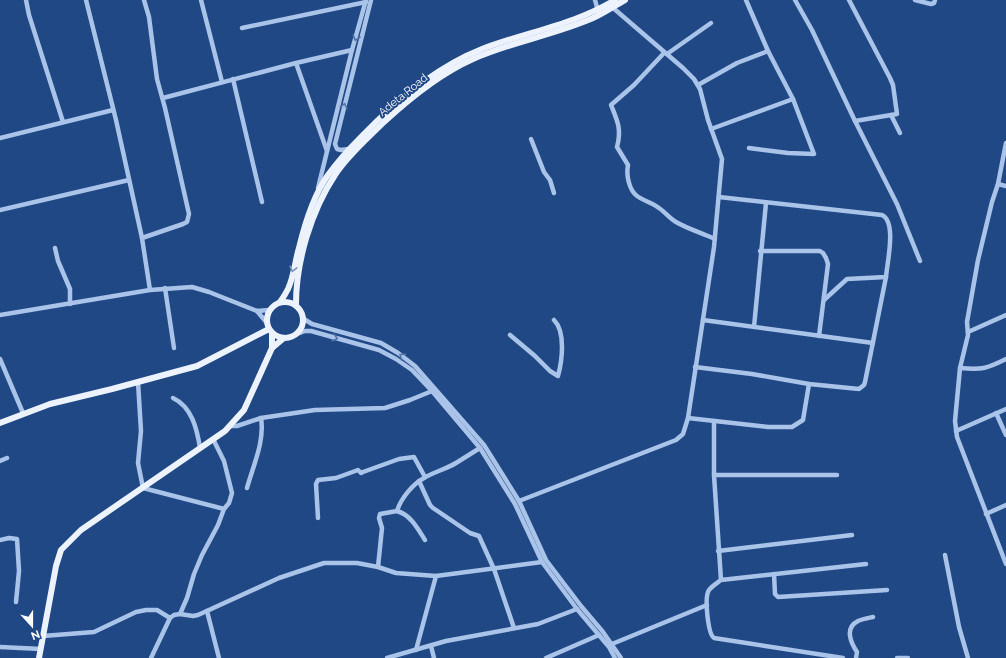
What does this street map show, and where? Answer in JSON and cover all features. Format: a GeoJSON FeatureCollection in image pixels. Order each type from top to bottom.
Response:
{"type":"FeatureCollection","features":[{"type":"Feature","properties":{"kind":"main road","name":"Adeta Road"},"geometry":{"type":"LineString","coordinates":[[296,304],[296,290],[312,217],[335,174],[353,153],[395,112],[444,69],[480,50],[510,39],[564,24],[598,11],[615,0]]}},
{"type":"Feature","properties":{"kind":"main road","name":"Adeta Road"},"geometry":{"type":"LineString","coordinates":[[280,302],[288,289],[308,215],[318,192],[328,175],[350,149],[384,114],[404,97],[471,60],[495,50],[578,24],[612,8],[625,0]]}},
{"type":"Feature","properties":{"kind":"main road"},"geometry":{"type":"LineString","coordinates":[[269,328],[277,337],[284,338],[298,334],[304,319],[301,311],[296,304],[287,301],[280,302],[269,310],[266,317],[272,348]]}},
{"type":"Feature","properties":{"kind":"main road"},"geometry":{"type":"LineString","coordinates":[[0,423],[50,404],[197,366],[269,328]]}},
{"type":"Feature","properties":{"kind":"main road"},"geometry":{"type":"LineString","coordinates":[[39,658],[56,566],[61,550],[81,530],[225,431],[244,410],[272,348],[284,338]]}},
{"type":"Feature","properties":{"kind":"street"},"geometry":{"type":"LineString","coordinates":[[26,0],[63,122]]}},
{"type":"Feature","properties":{"kind":"street"},"geometry":{"type":"LineString","coordinates":[[86,0],[116,120],[142,238],[150,290]]}},
{"type":"Feature","properties":{"kind":"street"},"geometry":{"type":"LineString","coordinates":[[142,238],[183,224],[188,218],[187,206],[163,98],[157,79],[149,18],[144,0]]}},
{"type":"Feature","properties":{"kind":"street"},"geometry":{"type":"LineString","coordinates":[[201,0],[222,82]]}},
{"type":"Feature","properties":{"kind":"street"},"geometry":{"type":"LineString","coordinates":[[350,149],[337,149],[334,144],[371,0]]}},
{"type":"Feature","properties":{"kind":"street"},"geometry":{"type":"LineString","coordinates":[[595,0],[598,11]]}},
{"type":"Feature","properties":{"kind":"street"},"geometry":{"type":"LineString","coordinates":[[746,0],[768,50],[793,99],[814,154],[788,153],[749,148]]}},
{"type":"Feature","properties":{"kind":"street"},"geometry":{"type":"LineString","coordinates":[[795,0],[812,30],[855,121],[897,204],[920,261]]}},
{"type":"Feature","properties":{"kind":"street"},"geometry":{"type":"LineString","coordinates":[[849,0],[893,85],[897,114],[855,121]]}},
{"type":"Feature","properties":{"kind":"street"},"geometry":{"type":"LineString","coordinates":[[915,0],[931,4],[934,3],[935,0]]}},
{"type":"Feature","properties":{"kind":"street"},"geometry":{"type":"LineString","coordinates":[[242,28],[366,1],[352,50],[318,192]]}},
{"type":"Feature","properties":{"kind":"street"},"geometry":{"type":"LineString","coordinates":[[519,501],[676,440],[683,434],[688,418],[715,239],[722,159],[711,129],[698,85],[683,68],[612,8]]}},
{"type":"Feature","properties":{"kind":"street"},"geometry":{"type":"LineString","coordinates":[[711,23],[665,54],[634,85],[611,105],[619,125],[620,137],[617,146],[628,165],[626,172],[630,186],[637,196],[658,207],[674,221],[715,239]]}},
{"type":"Feature","properties":{"kind":"street"},"geometry":{"type":"LineString","coordinates":[[163,98],[352,50]]}},
{"type":"Feature","properties":{"kind":"street"},"geometry":{"type":"LineString","coordinates":[[698,85],[737,63],[768,50]]}},
{"type":"Feature","properties":{"kind":"street"},"geometry":{"type":"LineString","coordinates":[[296,63],[327,151]]}},
{"type":"Feature","properties":{"kind":"street"},"geometry":{"type":"LineString","coordinates":[[233,80],[262,202]]}},
{"type":"Feature","properties":{"kind":"street"},"geometry":{"type":"LineString","coordinates":[[711,129],[793,99]]}},
{"type":"Feature","properties":{"kind":"street"},"geometry":{"type":"LineString","coordinates":[[0,138],[113,110]]}},
{"type":"Feature","properties":{"kind":"street"},"geometry":{"type":"LineString","coordinates":[[891,115],[900,133]]}},
{"type":"Feature","properties":{"kind":"street"},"geometry":{"type":"LineString","coordinates":[[531,139],[544,172],[550,180],[554,193]]}},
{"type":"Feature","properties":{"kind":"street"},"geometry":{"type":"LineString","coordinates":[[1006,143],[998,184],[992,202],[978,260],[967,322],[968,332],[960,368],[955,421],[956,431],[1006,564]]}},
{"type":"Feature","properties":{"kind":"street"},"geometry":{"type":"LineString","coordinates":[[0,210],[129,180]]}},
{"type":"Feature","properties":{"kind":"street"},"geometry":{"type":"LineString","coordinates":[[998,184],[1006,186]]}},
{"type":"Feature","properties":{"kind":"street"},"geometry":{"type":"LineString","coordinates":[[695,367],[752,374],[809,384],[858,389],[861,388],[865,382],[886,277],[890,238],[888,222],[885,216],[719,197]]}},
{"type":"Feature","properties":{"kind":"street"},"geometry":{"type":"LineString","coordinates":[[754,327],[760,251],[766,203]]}},
{"type":"Feature","properties":{"kind":"street"},"geometry":{"type":"LineString","coordinates":[[55,248],[58,261],[70,289],[70,304]]}},
{"type":"Feature","properties":{"kind":"street"},"geometry":{"type":"LineString","coordinates":[[760,251],[820,250],[823,253],[828,264],[819,336]]}},
{"type":"Feature","properties":{"kind":"street"},"geometry":{"type":"LineString","coordinates":[[824,300],[847,279],[886,277]]}},
{"type":"Feature","properties":{"kind":"street"},"geometry":{"type":"LineString","coordinates":[[165,288],[174,348]]}},
{"type":"Feature","properties":{"kind":"street"},"geometry":{"type":"LineString","coordinates":[[0,315],[165,288],[192,288],[209,292],[257,311],[269,310]]}},
{"type":"Feature","properties":{"kind":"street"},"geometry":{"type":"LineString","coordinates":[[257,311],[269,328]]}},
{"type":"Feature","properties":{"kind":"street"},"geometry":{"type":"LineString","coordinates":[[968,332],[1006,315]]}},
{"type":"Feature","properties":{"kind":"street"},"geometry":{"type":"LineString","coordinates":[[304,319],[312,324],[381,343],[398,353],[415,366],[432,391],[480,448],[515,504],[542,562],[612,644],[620,658]]}},
{"type":"Feature","properties":{"kind":"street"},"geometry":{"type":"LineString","coordinates":[[510,335],[535,356],[550,372],[558,376],[561,366],[562,340],[560,331],[554,320]]}},
{"type":"Feature","properties":{"kind":"street"},"geometry":{"type":"LineString","coordinates":[[703,320],[873,343]]}},
{"type":"Feature","properties":{"kind":"street"},"geometry":{"type":"LineString","coordinates":[[298,334],[305,331],[311,331],[379,350],[396,359],[426,381],[484,445],[519,501],[546,560],[571,597],[577,609],[609,647],[615,658]]}},
{"type":"Feature","properties":{"kind":"street"},"geometry":{"type":"LineString","coordinates":[[0,359],[23,413]]}},
{"type":"Feature","properties":{"kind":"street"},"geometry":{"type":"LineString","coordinates":[[960,368],[978,370],[984,369],[1006,359]]}},
{"type":"Feature","properties":{"kind":"street"},"geometry":{"type":"LineString","coordinates":[[138,382],[140,431],[138,463],[144,488],[224,509]]}},
{"type":"Feature","properties":{"kind":"street"},"geometry":{"type":"LineString","coordinates":[[688,418],[768,427],[792,427],[804,420],[809,384]]}},
{"type":"Feature","properties":{"kind":"street"},"geometry":{"type":"LineString","coordinates":[[229,426],[237,426],[261,418],[316,410],[385,408],[432,391]]}},
{"type":"Feature","properties":{"kind":"street"},"geometry":{"type":"LineString","coordinates":[[173,398],[181,402],[193,419],[200,448]]}},
{"type":"Feature","properties":{"kind":"street"},"geometry":{"type":"LineString","coordinates":[[956,431],[1006,409]]}},
{"type":"Feature","properties":{"kind":"street"},"geometry":{"type":"LineString","coordinates":[[996,413],[1006,435]]}},
{"type":"Feature","properties":{"kind":"street"},"geometry":{"type":"LineString","coordinates":[[247,488],[263,428],[261,418]]}},
{"type":"Feature","properties":{"kind":"street"},"geometry":{"type":"LineString","coordinates":[[714,421],[714,475],[721,580]]}},
{"type":"Feature","properties":{"kind":"street"},"geometry":{"type":"LineString","coordinates":[[180,614],[197,568],[218,525],[224,509],[229,503],[232,493],[224,461],[213,439]]}},
{"type":"Feature","properties":{"kind":"street"},"geometry":{"type":"LineString","coordinates":[[397,511],[398,505],[425,477],[455,464],[480,448]]}},
{"type":"Feature","properties":{"kind":"street"},"geometry":{"type":"LineString","coordinates":[[318,518],[316,484],[318,480],[336,478],[358,470],[361,473],[399,459],[414,457],[425,477]]}},
{"type":"Feature","properties":{"kind":"street"},"geometry":{"type":"LineString","coordinates":[[0,461],[7,458]]}},
{"type":"Feature","properties":{"kind":"street"},"geometry":{"type":"LineString","coordinates":[[714,475],[837,475]]}},
{"type":"Feature","properties":{"kind":"street"},"geometry":{"type":"LineString","coordinates":[[419,482],[430,505],[470,533],[479,536],[494,569],[514,628]]}},
{"type":"Feature","properties":{"kind":"street"},"geometry":{"type":"LineString","coordinates":[[986,514],[1006,505]]}},
{"type":"Feature","properties":{"kind":"street"},"geometry":{"type":"LineString","coordinates":[[378,567],[382,528],[379,518],[380,514],[397,511],[404,514],[412,520],[425,540]]}},
{"type":"Feature","properties":{"kind":"street"},"geometry":{"type":"LineString","coordinates":[[718,551],[852,535]]}},
{"type":"Feature","properties":{"kind":"street"},"geometry":{"type":"LineString","coordinates":[[0,540],[9,538],[17,539],[19,571],[16,602]]}},
{"type":"Feature","properties":{"kind":"street"},"geometry":{"type":"LineString","coordinates":[[945,555],[959,627],[968,658]]}},
{"type":"Feature","properties":{"kind":"street"},"geometry":{"type":"LineString","coordinates":[[151,658],[170,618],[174,615],[180,614],[193,616],[279,578],[324,563],[357,563],[378,567],[396,573],[436,576],[542,562]]}},
{"type":"Feature","properties":{"kind":"street"},"geometry":{"type":"LineString","coordinates":[[842,658],[714,638],[710,634],[707,595],[709,589],[721,580],[866,564]]}},
{"type":"Feature","properties":{"kind":"street"},"geometry":{"type":"LineString","coordinates":[[774,574],[775,594],[778,597],[887,590]]}},
{"type":"Feature","properties":{"kind":"street"},"geometry":{"type":"LineString","coordinates":[[416,650],[436,576]]}},
{"type":"Feature","properties":{"kind":"street"},"geometry":{"type":"LineString","coordinates":[[612,644],[707,605]]}},
{"type":"Feature","properties":{"kind":"street"},"geometry":{"type":"LineString","coordinates":[[387,658],[460,638],[538,624],[577,609]]}},
{"type":"Feature","properties":{"kind":"street"},"geometry":{"type":"LineString","coordinates":[[43,636],[94,632],[136,612],[146,610],[157,610],[170,618]]}},
{"type":"Feature","properties":{"kind":"street"},"geometry":{"type":"LineString","coordinates":[[207,611],[219,658]]}},
{"type":"Feature","properties":{"kind":"street"},"geometry":{"type":"LineString","coordinates":[[856,658],[857,652],[850,636],[852,627],[857,621],[873,617]]}},
{"type":"Feature","properties":{"kind":"street"},"geometry":{"type":"LineString","coordinates":[[546,658],[599,635]]}},
{"type":"Feature","properties":{"kind":"street"},"geometry":{"type":"LineString","coordinates":[[431,646],[434,658]]}},
{"type":"Feature","properties":{"kind":"street"},"geometry":{"type":"LineString","coordinates":[[0,647],[41,648]]}},
{"type":"Feature","properties":{"kind":"street"},"geometry":{"type":"LineString","coordinates":[[896,658],[908,658]]}}]}
